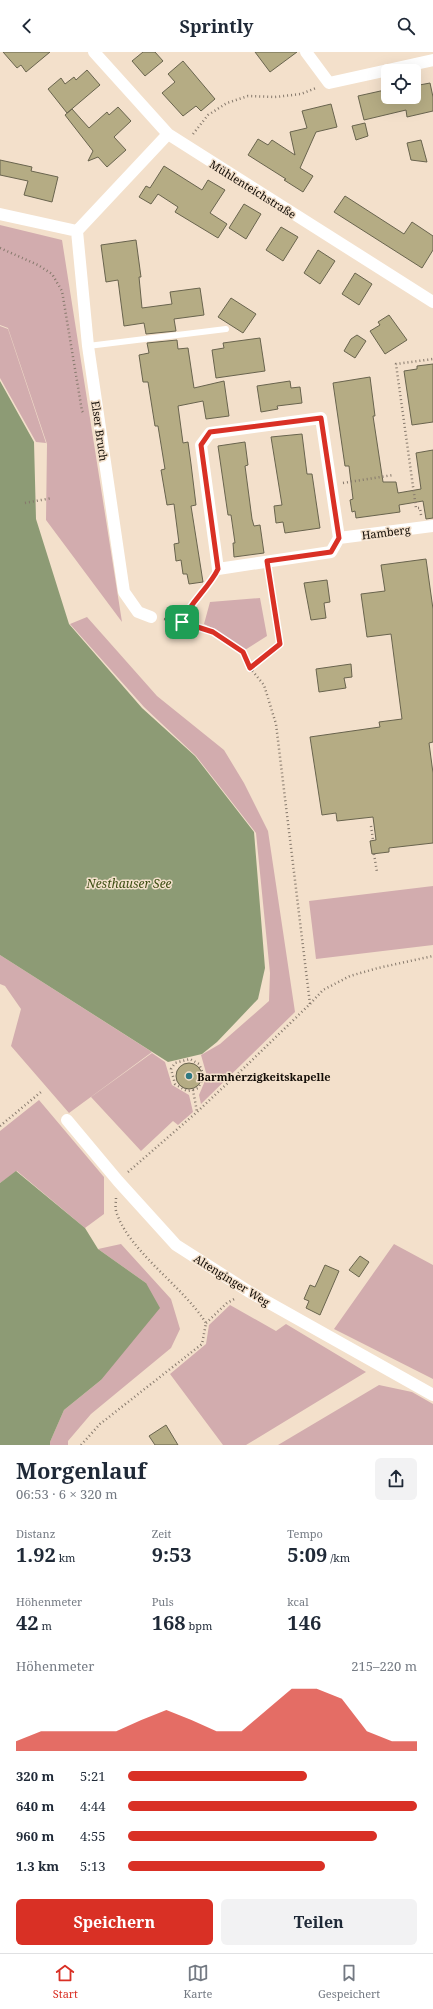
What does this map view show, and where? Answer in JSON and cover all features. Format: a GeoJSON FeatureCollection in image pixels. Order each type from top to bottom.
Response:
{"type":"FeatureCollection","features":[{"type":"Feature","properties":{"kind":"street","name":"Mühlenteichstraße"},"geometry":{"type":"LineString","coordinates":[[94,52],[168,134],[184,146],[433,302]]}},
{"type":"Feature","properties":{"kind":"street"},"geometry":{"type":"LineString","coordinates":[[306,52],[329,83],[433,60]]}},
{"type":"Feature","properties":{"kind":"street"},"geometry":{"type":"LineString","coordinates":[[0,214],[77,231],[168,134]]}},
{"type":"Feature","properties":{"kind":"street","name":"Elser Bruch"},"geometry":{"type":"LineString","coordinates":[[77,231],[88,346],[124,592],[138,612],[151,617]]}},
{"type":"Feature","properties":{"kind":"street"},"geometry":{"type":"LineString","coordinates":[[321,418],[339,538],[331,552],[218,569],[201,445],[210,432],[321,418]]}},
{"type":"Feature","properties":{"kind":"street","name":"Hamberg"},"geometry":{"type":"LineString","coordinates":[[339,538],[433,526]]}},
{"type":"Feature","properties":{"kind":"street","name":"Altenginger Weg"},"geometry":{"type":"LineString","coordinates":[[67,1120],[118,1181],[176,1245],[248,1292],[433,1395]]}},
{"type":"Feature","properties":{"kind":"lane"},"geometry":{"type":"LineString","coordinates":[[88,346],[226,329]]}},
{"type":"Feature","properties":{"kind":"path"},"geometry":{"type":"LineString","coordinates":[[184,146],[208,115],[226,103],[248,96],[276,97],[301,94],[329,83]]}},
{"type":"Feature","properties":{"kind":"path"},"geometry":{"type":"LineString","coordinates":[[0,248],[38,265],[52,274],[62,291],[82,411],[85,416]]}},
{"type":"Feature","properties":{"kind":"path"},"geometry":{"type":"LineString","coordinates":[[420,513],[420,508],[416,508],[396,364],[433,359]]}},
{"type":"Feature","properties":{"kind":"path"},"geometry":{"type":"LineString","coordinates":[[331,485],[393,475]]}},
{"type":"Feature","properties":{"kind":"path"},"geometry":{"type":"LineString","coordinates":[[25,502],[52,498]]}},
{"type":"Feature","properties":{"kind":"path"},"geometry":{"type":"LineString","coordinates":[[250,668],[280,644],[267,561]]}},
{"type":"Feature","properties":{"kind":"path"},"geometry":{"type":"LineString","coordinates":[[182,622],[185,615],[212,582],[218,569]]}},
{"type":"Feature","properties":{"kind":"path"},"geometry":{"type":"LineString","coordinates":[[151,617],[182,622],[213,632],[243,652],[250,668],[264,685],[276,724],[310,1004]]}},
{"type":"Feature","properties":{"kind":"path"},"geometry":{"type":"LineString","coordinates":[[371,826],[373,840]]}},
{"type":"Feature","properties":{"kind":"path"},"geometry":{"type":"LineString","coordinates":[[374,854],[377,872]]}},
{"type":"Feature","properties":{"kind":"path"},"geometry":{"type":"LineString","coordinates":[[206,1323],[196,1307],[132,1241],[116,1210],[118,1181],[143,1157],[197,1112],[323,990],[350,976],[378,968],[433,956]]}},
{"type":"Feature","properties":{"kind":"path"},"geometry":{"type":"LineString","coordinates":[[190,1058],[199,1064],[204,1076],[198,1088],[193,1090],[188,1091],[175,1084],[171,1069],[175,1063],[190,1058]]}},
{"type":"Feature","properties":{"kind":"path"},"geometry":{"type":"LineString","coordinates":[[193,1090],[197,1112]]}},
{"type":"Feature","properties":{"kind":"path"},"geometry":{"type":"LineString","coordinates":[[0,1126],[42,1092]]}},
{"type":"Feature","properties":{"kind":"path"},"geometry":{"type":"LineString","coordinates":[[81,1445],[100,1424],[202,1344],[206,1323],[227,1303],[248,1292]]}},
{"type":"Feature","properties":{"kind":"shaded area"},"geometry":{"type":"Polygon","coordinates":[[[0,225],[62,240],[122,622],[46,520],[47,444],[8,328],[0,325],[0,225]]]}},
{"type":"Feature","properties":{"kind":"shaded area"},"geometry":{"type":"Polygon","coordinates":[[[0,326],[8,329],[46,443],[36,442],[0,378],[0,326]]]}},
{"type":"Feature","properties":{"kind":"shaded area"},"geometry":{"type":"Polygon","coordinates":[[[260,598],[267,636],[245,650],[216,630],[204,624],[210,602],[260,598]]]}},
{"type":"Feature","properties":{"kind":"shaded area"},"geometry":{"type":"Polygon","coordinates":[[[87,617],[157,696],[224,750],[244,783],[268,831],[295,1012],[201,1104],[199,1095],[207,1076],[201,1055],[220,1044],[269,1001],[270,973],[256,833],[196,756],[144,707],[70,624],[87,617]]]}},
{"type":"Feature","properties":{"kind":"shaded area"},"geometry":{"type":"Polygon","coordinates":[[[433,886],[433,945],[316,959],[309,901],[433,886]]]}},
{"type":"Feature","properties":{"kind":"shaded area"},"geometry":{"type":"Polygon","coordinates":[[[0,955],[152,1052],[69,1113],[11,1046],[21,1009],[5,986],[0,984],[0,955]]]}},
{"type":"Feature","properties":{"kind":"shaded area"},"geometry":{"type":"Polygon","coordinates":[[[152,1053],[165,1062],[172,1085],[189,1095],[193,1112],[178,1125],[173,1121],[141,1151],[91,1097],[152,1053]]]}},
{"type":"Feature","properties":{"kind":"shaded area"},"geometry":{"type":"Polygon","coordinates":[[[39,1100],[104,1177],[104,1214],[85,1228],[17,1171],[0,1183],[0,1131],[39,1100]]]}},
{"type":"Feature","properties":{"kind":"shaded area"},"geometry":{"type":"Polygon","coordinates":[[[121,1244],[171,1299],[180,1329],[171,1348],[91,1414],[68,1441],[68,1445],[50,1445],[64,1410],[101,1380],[146,1283],[98,1249],[121,1244]]]}},
{"type":"Feature","properties":{"kind":"shaded area"},"geometry":{"type":"Polygon","coordinates":[[[394,1244],[433,1265],[433,1379],[334,1329],[394,1244]]]}},
{"type":"Feature","properties":{"kind":"shaded area"},"geometry":{"type":"Polygon","coordinates":[[[230,1305],[276,1331],[286,1324],[366,1372],[246,1445],[223,1445],[170,1374],[206,1344],[209,1325],[230,1305]]]}},
{"type":"Feature","properties":{"kind":"shaded area"},"geometry":{"type":"Polygon","coordinates":[[[379,1385],[412,1392],[433,1404],[433,1445],[278,1445],[379,1385]]]}},
{"type":"Feature","properties":{"kind":"water","name":"Nesthauser See"},"geometry":{"type":"Polygon","coordinates":[[[0,381],[34,442],[36,519],[69,624],[142,708],[195,756],[254,832],[265,968],[258,999],[217,1042],[202,1054],[168,1062],[0,955],[0,381]]]}},
{"type":"Feature","properties":{"kind":"water"},"geometry":{"type":"Polygon","coordinates":[[[16,1171],[85,1228],[98,1249],[146,1283],[160,1308],[101,1380],[64,1410],[50,1445],[0,1445],[0,1183],[16,1171]]]}},
{"type":"Feature","properties":{"kind":"building"},"geometry":{"type":"Polygon","coordinates":[[[3,52],[50,52],[26,72],[21,65],[17,68],[3,52]]]}},
{"type":"Feature","properties":{"kind":"building"},"geometry":{"type":"Polygon","coordinates":[[[143,52],[155,52],[163,61],[145,76],[132,61],[143,52]]]}},
{"type":"Feature","properties":{"kind":"building"},"geometry":{"type":"Polygon","coordinates":[[[255,52],[297,52],[270,72],[255,52]]]}},
{"type":"Feature","properties":{"kind":"building"},"geometry":{"type":"Polygon","coordinates":[[[183,61],[215,99],[201,111],[196,106],[183,116],[162,93],[175,82],[168,74],[183,61]]]}},
{"type":"Feature","properties":{"kind":"building"},"geometry":{"type":"Polygon","coordinates":[[[87,70],[100,85],[67,113],[48,89],[61,78],[65,84],[74,77],[76,80],[87,70]]]}},
{"type":"Feature","properties":{"kind":"building"},"geometry":{"type":"Polygon","coordinates":[[[430,83],[433,97],[433,111],[407,117],[406,110],[364,120],[358,96],[381,91],[381,104],[421,104],[421,85],[430,83]]]}},
{"type":"Feature","properties":{"kind":"building"},"geometry":{"type":"Polygon","coordinates":[[[331,104],[337,127],[316,132],[300,168],[313,176],[303,192],[284,180],[286,179],[248,155],[258,139],[268,145],[272,140],[295,155],[290,132],[307,128],[302,111],[331,104]]]}},
{"type":"Feature","properties":{"kind":"building"},"geometry":{"type":"Polygon","coordinates":[[[118,107],[131,121],[114,137],[126,150],[107,167],[98,157],[88,161],[93,151],[65,115],[72,109],[89,128],[107,112],[109,115],[118,107]]]}},
{"type":"Feature","properties":{"kind":"building"},"geometry":{"type":"Polygon","coordinates":[[[365,123],[368,136],[356,140],[352,126],[365,123]]]}},
{"type":"Feature","properties":{"kind":"building"},"geometry":{"type":"Polygon","coordinates":[[[421,140],[427,162],[411,160],[407,143],[421,140]]]}},
{"type":"Feature","properties":{"kind":"building"},"geometry":{"type":"Polygon","coordinates":[[[0,160],[32,167],[31,171],[58,177],[52,202],[24,195],[28,181],[0,175],[0,160]]]}},
{"type":"Feature","properties":{"kind":"building"},"geometry":{"type":"Polygon","coordinates":[[[164,166],[202,190],[208,180],[225,190],[210,213],[227,224],[218,238],[175,212],[178,207],[158,194],[151,204],[139,197],[146,186],[150,188],[164,166]]]}},
{"type":"Feature","properties":{"kind":"building"},"geometry":{"type":"Polygon","coordinates":[[[345,196],[404,234],[412,222],[433,236],[433,250],[422,268],[334,212],[345,196]]]}},
{"type":"Feature","properties":{"kind":"building"},"geometry":{"type":"Polygon","coordinates":[[[244,204],[261,214],[246,239],[229,228],[244,204]]]}},
{"type":"Feature","properties":{"kind":"building"},"geometry":{"type":"Polygon","coordinates":[[[281,227],[298,237],[283,261],[266,250],[281,227]]]}},
{"type":"Feature","properties":{"kind":"building"},"geometry":{"type":"Polygon","coordinates":[[[136,240],[141,277],[139,277],[142,308],[172,304],[170,292],[200,288],[204,315],[174,319],[176,331],[146,334],[144,323],[124,326],[118,280],[106,282],[101,245],[136,240]]]}},
{"type":"Feature","properties":{"kind":"building"},"geometry":{"type":"Polygon","coordinates":[[[318,250],[335,261],[320,284],[304,273],[318,250]]]}},
{"type":"Feature","properties":{"kind":"building"},"geometry":{"type":"Polygon","coordinates":[[[355,273],[372,284],[359,305],[342,294],[355,273]]]}},
{"type":"Feature","properties":{"kind":"building"},"geometry":{"type":"Polygon","coordinates":[[[231,298],[256,314],[243,333],[218,317],[231,298]]]}},
{"type":"Feature","properties":{"kind":"building"},"geometry":{"type":"Polygon","coordinates":[[[389,315],[407,340],[385,354],[370,331],[380,325],[378,322],[389,315]]]}},
{"type":"Feature","properties":{"kind":"building"},"geometry":{"type":"Polygon","coordinates":[[[357,335],[366,341],[355,358],[344,351],[351,339],[357,335]]]}},
{"type":"Feature","properties":{"kind":"building"},"geometry":{"type":"Polygon","coordinates":[[[260,338],[265,371],[216,378],[212,350],[224,348],[223,343],[260,338]]]}},
{"type":"Feature","properties":{"kind":"building"},"geometry":{"type":"Polygon","coordinates":[[[177,340],[178,349],[188,348],[194,388],[224,381],[229,416],[206,419],[203,401],[178,406],[183,443],[188,442],[196,505],[191,506],[203,582],[189,584],[187,574],[183,574],[181,560],[176,561],[174,544],[179,543],[174,504],[167,505],[161,470],[165,469],[158,426],[155,426],[148,382],[143,382],[139,355],[149,353],[147,343],[177,340]]]}},
{"type":"Feature","properties":{"kind":"building"},"geometry":{"type":"Polygon","coordinates":[[[433,364],[433,422],[412,425],[404,371],[417,369],[417,366],[433,364]]]}},
{"type":"Feature","properties":{"kind":"building"},"geometry":{"type":"Polygon","coordinates":[[[370,377],[375,416],[373,416],[383,482],[396,482],[398,493],[421,489],[416,453],[433,450],[433,518],[426,519],[423,501],[399,505],[400,512],[356,518],[355,511],[352,512],[350,500],[353,499],[349,466],[345,466],[333,383],[370,377]]]}},
{"type":"Feature","properties":{"kind":"building"},"geometry":{"type":"Polygon","coordinates":[[[290,381],[291,388],[300,387],[302,403],[277,406],[278,409],[261,412],[257,386],[290,381]]]}},
{"type":"Feature","properties":{"kind":"building"},"geometry":{"type":"Polygon","coordinates":[[[302,434],[307,474],[312,474],[320,528],[285,533],[283,522],[276,523],[274,506],[282,505],[271,437],[302,434]]]}},
{"type":"Feature","properties":{"kind":"building"},"geometry":{"type":"Polygon","coordinates":[[[245,442],[248,465],[245,466],[252,519],[254,526],[260,525],[264,553],[234,557],[233,543],[235,543],[231,515],[228,515],[218,446],[245,442]]]}},
{"type":"Feature","properties":{"kind":"building"},"geometry":{"type":"Polygon","coordinates":[[[426,559],[433,609],[433,742],[429,743],[433,773],[433,843],[389,848],[389,852],[372,854],[370,841],[376,840],[373,817],[337,821],[336,813],[322,815],[310,737],[380,727],[379,722],[402,719],[391,634],[367,637],[361,594],[385,591],[381,565],[426,559]]]}},
{"type":"Feature","properties":{"kind":"building"},"geometry":{"type":"Polygon","coordinates":[[[327,580],[330,602],[324,603],[326,618],[311,620],[304,583],[327,580]]]}},
{"type":"Feature","properties":{"kind":"building"},"geometry":{"type":"Polygon","coordinates":[[[351,664],[352,677],[344,678],[346,688],[319,692],[316,669],[351,664]]]}},
{"type":"Feature","properties":{"kind":"building","name":"Barmherzigkeitskapelle"},"geometry":{"type":"Polygon","coordinates":[[[189,1063],[198,1067],[202,1076],[198,1085],[189,1089],[180,1085],[176,1076],[180,1067],[189,1063]]]}},
{"type":"Feature","properties":{"kind":"building"},"geometry":{"type":"Polygon","coordinates":[[[360,1256],[369,1262],[359,1277],[349,1270],[360,1256]]]}},
{"type":"Feature","properties":{"kind":"building"},"geometry":{"type":"Polygon","coordinates":[[[325,1265],[339,1271],[320,1315],[306,1308],[309,1301],[304,1299],[310,1285],[315,1287],[325,1265]]]}},
{"type":"Feature","properties":{"kind":"building"},"geometry":{"type":"Polygon","coordinates":[[[166,1425],[178,1445],[155,1445],[149,1436],[166,1425]]]}},
{"type":"Feature","properties":{"kind":"place","name":"Barmherzigkeitskapelle"},"geometry":{"type":"Point","coordinates":[189,1076]}},
{"type":"Feature","properties":{"kind":"route"},"geometry":{"type":"LineString","coordinates":[[321,418],[339,538],[331,552],[267,561],[280,644],[250,668],[243,652],[213,632],[182,622],[185,615],[212,582],[218,569],[201,445],[210,432],[321,418]]}}]}
